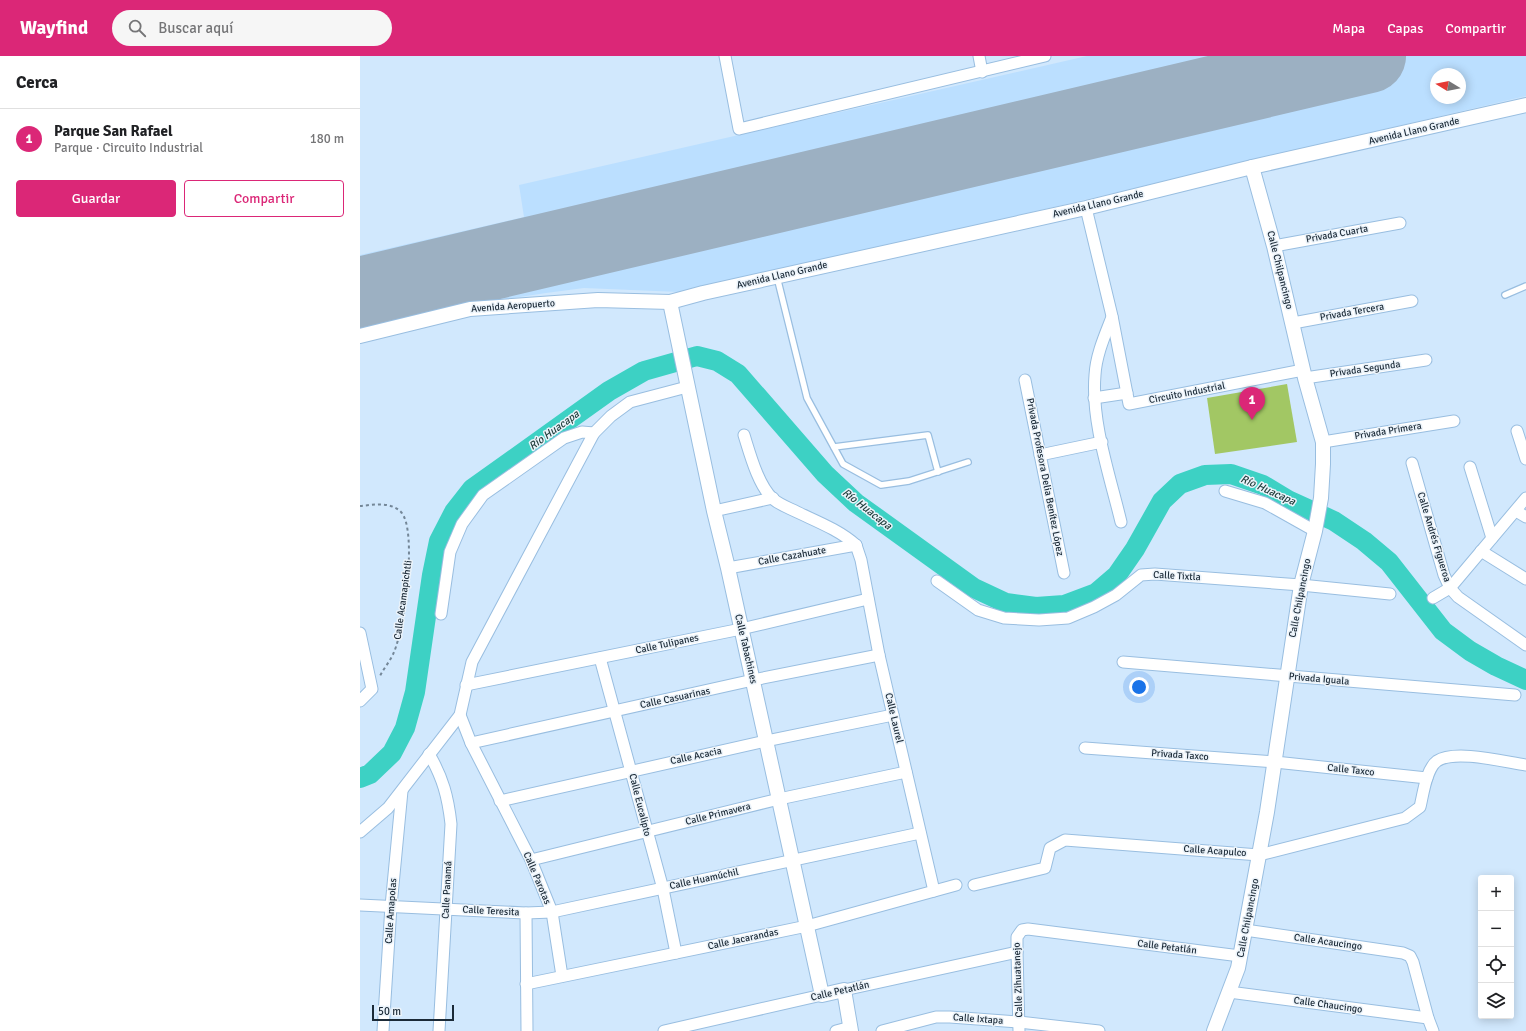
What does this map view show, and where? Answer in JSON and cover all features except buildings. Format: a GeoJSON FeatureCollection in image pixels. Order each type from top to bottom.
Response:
{"type":"FeatureCollection","features":[{"type":"Feature","properties":{"kind":"street"},"geometry":{"type":"LineString","coordinates":[[725,56],[739,129],[1045,56]]}},
{"type":"Feature","properties":{"kind":"street"},"geometry":{"type":"LineString","coordinates":[[979,56],[982,72]]}},
{"type":"Feature","properties":{"kind":"street","name":"Avenida Llano Grande"},"geometry":{"type":"LineString","coordinates":[[670,302],[776,276],[1086,208],[1252,167],[1526,106]]}},
{"type":"Feature","properties":{"kind":"street","name":"Calle Chilpancingo"},"geometry":{"type":"LineString","coordinates":[[1214,1031],[1238,968],[1259,855],[1275,762],[1301,585],[1315,531],[1320,498],[1323,442],[1304,374],[1274,246],[1252,167]]}},
{"type":"Feature","properties":{"kind":"street"},"geometry":{"type":"LineString","coordinates":[[1086,208],[1112,316],[1127,393],[1094,398]]}},
{"type":"Feature","properties":{"kind":"street","name":"Privada Cuarta"},"geometry":{"type":"LineString","coordinates":[[1274,246],[1400,223]]}},
{"type":"Feature","properties":{"kind":"street","name":"Avenida Aeropuerto"},"geometry":{"type":"LineString","coordinates":[[360,336],[470,309],[598,300],[670,302]]}},
{"type":"Feature","properties":{"kind":"street","name":"Privada Tercera"},"geometry":{"type":"LineString","coordinates":[[1293,323],[1412,301]]}},
{"type":"Feature","properties":{"kind":"street","name":"Calle Tabachines"},"geometry":{"type":"LineString","coordinates":[[670,302],[714,512],[728,568],[822,995]]}},
{"type":"Feature","properties":{"kind":"street"},"geometry":{"type":"LineString","coordinates":[[1112,316],[1099,352],[1095,374],[1094,398],[1120,522]]}},
{"type":"Feature","properties":{"kind":"street","name":"Privada Segunda"},"geometry":{"type":"LineString","coordinates":[[1304,374],[1426,360]]}},
{"type":"Feature","properties":{"kind":"street","name":"Circuito Industrial"},"geometry":{"type":"LineString","coordinates":[[1127,393],[1129,404],[1304,374]]}},
{"type":"Feature","properties":{"kind":"street","name":"Privada Profesora Delia Benítez López"},"geometry":{"type":"LineString","coordinates":[[1026,380],[1064,573]]}},
{"type":"Feature","properties":{"kind":"street"},"geometry":{"type":"LineString","coordinates":[[360,832],[388,808],[460,715],[472,662],[594,433],[611,416],[630,402],[687,383]]}},
{"type":"Feature","properties":{"kind":"street","name":"Privada Primera"},"geometry":{"type":"LineString","coordinates":[[1323,442],[1454,421]]}},
{"type":"Feature","properties":{"kind":"street"},"geometry":{"type":"LineString","coordinates":[[1516,430],[1526,458]]}},
{"type":"Feature","properties":{"kind":"street"},"geometry":{"type":"LineString","coordinates":[[441,614],[450,552],[462,524],[483,495],[564,438],[582,432],[594,433]]}},
{"type":"Feature","properties":{"kind":"street"},"geometry":{"type":"LineString","coordinates":[[744,435],[753,463],[765,488],[773,498],[783,505],[844,535],[856,545]]}},
{"type":"Feature","properties":{"kind":"street"},"geometry":{"type":"LineString","coordinates":[[1040,456],[1102,442]]}},
{"type":"Feature","properties":{"kind":"street","name":"Calle Andrés Figueroa"},"geometry":{"type":"LineString","coordinates":[[1412,463],[1444,575],[1450,588],[1458,597],[1524,641]]}},
{"type":"Feature","properties":{"kind":"street"},"geometry":{"type":"LineString","coordinates":[[1470,467],[1492,538]]}},
{"type":"Feature","properties":{"kind":"street"},"geometry":{"type":"LineString","coordinates":[[1225,491],[1265,503],[1315,531]]}},
{"type":"Feature","properties":{"kind":"street"},"geometry":{"type":"LineString","coordinates":[[714,512],[773,498]]}},
{"type":"Feature","properties":{"kind":"street"},"geometry":{"type":"LineString","coordinates":[[1433,598],[1450,588],[1526,498]]}},
{"type":"Feature","properties":{"kind":"street"},"geometry":{"type":"LineString","coordinates":[[1516,510],[1526,517]]}},
{"type":"Feature","properties":{"kind":"street","name":"Calle Cazahuate"},"geometry":{"type":"LineString","coordinates":[[728,568],[856,545]]}},
{"type":"Feature","properties":{"kind":"street","name":"Calle Laurel"},"geometry":{"type":"LineString","coordinates":[[856,545],[879,655],[934,891]]}},
{"type":"Feature","properties":{"kind":"street"},"geometry":{"type":"LineString","coordinates":[[1481,552],[1526,579]]}},
{"type":"Feature","properties":{"kind":"street","name":"Calle Tixtla"},"geometry":{"type":"LineString","coordinates":[[937,581],[978,610],[1004,618],[1039,620],[1068,618],[1094,607],[1116,595],[1141,575],[1155,574],[1301,585],[1390,594]]}},
{"type":"Feature","properties":{"kind":"street","name":"Calle Tulipanes"},"geometry":{"type":"LineString","coordinates":[[466,685],[741,629],[868,599]]}},
{"type":"Feature","properties":{"kind":"street"},"geometry":{"type":"LineString","coordinates":[[360,633],[367,674],[372,689],[360,701]]}},
{"type":"Feature","properties":{"kind":"street","name":"Calle Casuarinas"},"geometry":{"type":"LineString","coordinates":[[471,743],[753,680],[879,655]]}},
{"type":"Feature","properties":{"kind":"street","name":"Calle Eucalipto"},"geometry":{"type":"LineString","coordinates":[[600,658],[663,888],[676,953]]}},
{"type":"Feature","properties":{"kind":"street","name":"Privada Iguala"},"geometry":{"type":"LineString","coordinates":[[1124,662],[1515,695]]}},
{"type":"Feature","properties":{"kind":"street","name":"Calle Parotas"},"geometry":{"type":"LineString","coordinates":[[460,715],[471,743],[531,860],[552,912],[526,914]]}},
{"type":"Feature","properties":{"kind":"street","name":"Calle Acacia"},"geometry":{"type":"LineString","coordinates":[[500,801],[766,740],[893,715]]}},
{"type":"Feature","properties":{"kind":"street","name":"Privada Taxco"},"geometry":{"type":"LineString","coordinates":[[1085,748],[1275,762]]}},
{"type":"Feature","properties":{"kind":"street","name":"Calle Panamá"},"geometry":{"type":"LineString","coordinates":[[429,754],[441,775],[449,802],[451,824],[439,1031]]}},
{"type":"Feature","properties":{"kind":"street","name":"Calle Acapulco"},"geometry":{"type":"LineString","coordinates":[[974,885],[1045,868],[1050,848],[1065,840],[1259,855],[1405,818],[1420,807],[1427,778],[1436,762],[1450,756],[1490,759],[1526,765]]}},
{"type":"Feature","properties":{"kind":"street","name":"Calle Taxco"},"geometry":{"type":"LineString","coordinates":[[1275,762],[1427,778]]}},
{"type":"Feature","properties":{"kind":"street","name":"Calle Primavera"},"geometry":{"type":"LineString","coordinates":[[531,860],[779,799],[906,772]]}},
{"type":"Feature","properties":{"kind":"street","name":"Calle Amapolas"},"geometry":{"type":"LineString","coordinates":[[383,1031],[390,906],[402,790]]}},
{"type":"Feature","properties":{"kind":"street","name":"Calle Huamúchil"},"geometry":{"type":"LineString","coordinates":[[552,912],[920,833]]}},
{"type":"Feature","properties":{"kind":"street","name":"Calle Jacarandas"},"geometry":{"type":"LineString","coordinates":[[526,984],[807,926],[956,885]]}},
{"type":"Feature","properties":{"kind":"street","name":"Calle Teresita"},"geometry":{"type":"LineString","coordinates":[[360,905],[526,914]]}},
{"type":"Feature","properties":{"kind":"street"},"geometry":{"type":"LineString","coordinates":[[552,912],[562,976]]}},
{"type":"Feature","properties":{"kind":"street"},"geometry":{"type":"LineString","coordinates":[[526,914],[527,1031]]}},
{"type":"Feature","properties":{"kind":"street","name":"Calle Petatlán"},"geometry":{"type":"LineString","coordinates":[[1022,930],[1028,929],[1240,956]]}},
{"type":"Feature","properties":{"kind":"street","name":"Calle Zihuatanejo"},"geometry":{"type":"LineString","coordinates":[[1019,1026],[1017,937],[1022,930]]}},
{"type":"Feature","properties":{"kind":"street","name":"Calle Acaucingo"},"geometry":{"type":"LineString","coordinates":[[1245,930],[1403,953],[1410,956],[1414,962],[1428,1018]]}},
{"type":"Feature","properties":{"kind":"street","name":"Calle Petatlán"},"geometry":{"type":"LineString","coordinates":[[664,1031],[1017,952]]}},
{"type":"Feature","properties":{"kind":"street"},"geometry":{"type":"LineString","coordinates":[[836,1031],[851,1029],[844,990]]}},
{"type":"Feature","properties":{"kind":"street","name":"Calle Chaucingo"},"geometry":{"type":"LineString","coordinates":[[1229,992],[1428,1018]]}},
{"type":"Feature","properties":{"kind":"street","name":"Calle Ixtapa"},"geometry":{"type":"LineString","coordinates":[[882,1031],[936,1017],[950,1016],[1019,1026],[1098,1031]]}},
{"type":"Feature","properties":{"kind":"street"},"geometry":{"type":"LineString","coordinates":[[1428,1018],[1433,1031]]}},
{"type":"Feature","properties":{"kind":"lane"},"geometry":{"type":"LineString","coordinates":[[776,276],[807,398],[843,464],[881,485],[909,481],[968,462]]}},
{"type":"Feature","properties":{"kind":"lane"},"geometry":{"type":"LineString","coordinates":[[1505,295],[1526,286]]}},
{"type":"Feature","properties":{"kind":"lane"},"geometry":{"type":"LineString","coordinates":[[834,447],[928,435],[938,472]]}},
{"type":"Feature","properties":{"kind":"path","name":"Calle Acamapichtli"},"geometry":{"type":"LineString","coordinates":[[360,506],[380,504],[391,506],[401,512],[407,524],[410,561],[402,618],[394,652],[372,689]]}},
{"type":"Feature","properties":{"kind":"shaded area"},"geometry":{"type":"Polygon","coordinates":[[[1087,56],[1526,56],[1526,96],[705,289],[679,292],[584,288],[513,298],[360,333],[360,255],[524,217],[519,185],[1087,56]]]}},
{"type":"Feature","properties":{"kind":"green space"},"geometry":{"type":"Polygon","coordinates":[[[1287,384],[1297,442],[1215,454],[1207,398],[1287,384]]]}},
{"type":"Feature","properties":{"kind":"waterway","name":"Río Huacapa"},"geometry":{"type":"LineString","coordinates":[[360,778],[370,774],[392,753],[405,728],[415,692],[432,575],[439,541],[454,512],[472,489],[609,391],[644,371],[697,356],[717,361],[738,374],[825,474],[856,503],[974,588],[1006,603],[1036,607],[1064,605],[1096,593],[1117,575],[1135,549],[1162,501],[1180,484],[1205,475],[1231,474],[1263,485],[1288,500],[1334,521],[1364,541],[1389,562],[1443,631],[1470,651],[1496,666],[1526,680]]}},
{"type":"Feature","properties":{"kind":"runway"},"geometry":{"type":"LineString","coordinates":[[360,294],[1369,56]]}},
{"type":"Feature","properties":{"kind":"place","name":"Parque San Rafael"},"geometry":{"type":"Point","coordinates":[1252,420]}}]}
